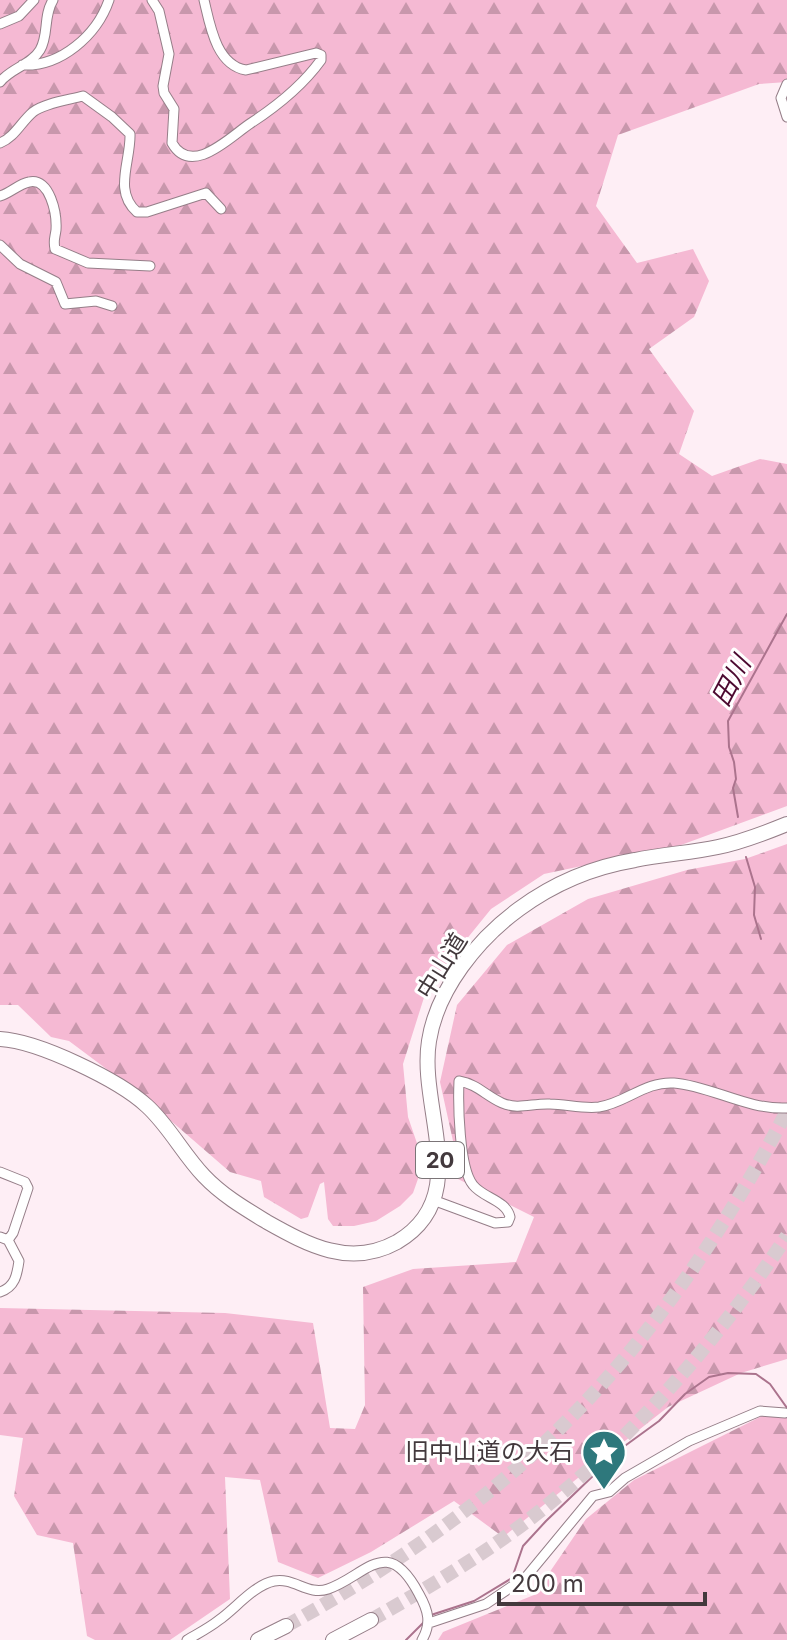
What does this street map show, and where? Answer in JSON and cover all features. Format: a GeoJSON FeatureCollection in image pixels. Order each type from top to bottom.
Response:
{"type":"FeatureCollection","features":[{"type":"Feature","properties":{"kind":"highway","name":"中山道"},"geometry":{"type":"LineString","coordinates":[[0,1039],[31,1045],[100,1076],[133,1095],[155,1114],[203,1175],[248,1211],[316,1248],[350,1254],[382,1249],[406,1236],[420,1222],[433,1200],[440,1160],[430,1095],[429,1040],[441,1003],[451,985],[493,931],[555,886],[593,870],[636,859],[719,847],[787,824]]}},
{"type":"Feature","properties":{"kind":"highway"},"geometry":{"type":"LineString","coordinates":[[333,1640],[371,1620]]}},
{"type":"Feature","properties":{"kind":"highway"},"geometry":{"type":"LineString","coordinates":[[258,1640],[286,1626]]}},
{"type":"Feature","properties":{"kind":"street"},"geometry":{"type":"LineString","coordinates":[[0,24],[19,16],[34,0]]}},
{"type":"Feature","properties":{"kind":"street"},"geometry":{"type":"LineString","coordinates":[[0,82],[41,48],[46,15],[53,0]]}},
{"type":"Feature","properties":{"kind":"street"},"geometry":{"type":"LineString","coordinates":[[22,65],[50,61],[70,50],[100,22],[109,0]]}},
{"type":"Feature","properties":{"kind":"street"},"geometry":{"type":"LineString","coordinates":[[152,0],[159,11],[169,54],[164,93],[174,109],[172,143],[181,153],[191,156],[215,151],[267,114],[321,60],[321,55],[305,54],[246,70],[237,68],[230,64],[217,43],[204,0]]}},
{"type":"Feature","properties":{"kind":"street"},"geometry":{"type":"LineString","coordinates":[[787,84],[781,98],[787,117]]}},
{"type":"Feature","properties":{"kind":"street"},"geometry":{"type":"LineString","coordinates":[[0,143],[42,106],[83,96],[130,134],[131,149],[123,181],[127,198],[137,212],[147,212],[206,193],[221,209]]}},
{"type":"Feature","properties":{"kind":"street"},"geometry":{"type":"LineString","coordinates":[[0,196],[27,182],[42,183],[48,188],[56,228],[55,249],[88,263],[150,266]]}},
{"type":"Feature","properties":{"kind":"street"},"geometry":{"type":"LineString","coordinates":[[0,245],[20,264],[56,282],[65,304],[96,301],[112,306]]}},
{"type":"Feature","properties":{"kind":"street"},"geometry":{"type":"LineString","coordinates":[[433,1200],[495,1223],[508,1222],[510,1217],[504,1207],[472,1185],[467,1174],[459,1120],[459,1081],[472,1083],[502,1103],[517,1107],[546,1103],[602,1107],[643,1088],[675,1083],[723,1098],[787,1108]]}},
{"type":"Feature","properties":{"kind":"street"},"geometry":{"type":"LineString","coordinates":[[0,1173],[25,1182],[28,1188],[13,1233],[4,1239],[19,1261],[17,1273],[14,1282],[0,1292]]}},
{"type":"Feature","properties":{"kind":"street"},"geometry":{"type":"LineString","coordinates":[[429,1619],[486,1604],[526,1577],[593,1496],[609,1492],[625,1478],[689,1441],[760,1411],[785,1413]]}},
{"type":"Feature","properties":{"kind":"street"},"geometry":{"type":"LineString","coordinates":[[187,1640],[217,1622],[266,1584],[282,1581],[309,1590],[325,1590],[379,1562],[395,1566],[412,1581],[429,1619],[422,1640]]}},
{"type":"Feature","properties":{"kind":"green space"},"geometry":{"type":"Polygon","coordinates":[[[0,0],[787,0],[787,82],[759,84],[618,135],[596,206],[637,263],[693,249],[709,281],[694,317],[649,349],[694,411],[679,454],[712,476],[760,459],[787,464],[787,806],[681,845],[544,874],[491,909],[427,988],[403,1064],[408,1117],[421,1155],[419,1176],[413,1193],[400,1206],[376,1221],[354,1226],[333,1226],[328,1219],[324,1182],[320,1184],[308,1217],[301,1219],[264,1197],[261,1181],[230,1172],[140,1094],[69,1041],[51,1037],[18,1005],[0,1005],[0,0]]]}},
{"type":"Feature","properties":{"kind":"green space"},"geometry":{"type":"Polygon","coordinates":[[[787,844],[787,1359],[741,1373],[668,1407],[503,1537],[454,1501],[371,1552],[318,1578],[278,1562],[260,1480],[225,1477],[230,1599],[170,1640],[95,1640],[87,1636],[73,1543],[37,1535],[14,1496],[23,1438],[0,1435],[0,1308],[225,1313],[313,1323],[330,1428],[355,1429],[365,1405],[363,1287],[413,1269],[516,1262],[534,1217],[458,1179],[440,1082],[457,1005],[507,945],[588,899],[687,870],[745,859],[787,844]]]}},
{"type":"Feature","properties":{"kind":"green space"},"geometry":{"type":"Polygon","coordinates":[[[770,1412],[787,1414],[787,1640],[438,1640],[443,1632],[534,1595],[586,1519],[634,1480],[770,1412]]]}},
{"type":"Feature","properties":{"kind":"waterway","name":"田川"},"geometry":{"type":"LineString","coordinates":[[738,817],[728,721],[787,614]]}},
{"type":"Feature","properties":{"kind":"waterway","name":"田川"},"geometry":{"type":"LineString","coordinates":[[746,857],[755,887],[754,915],[761,939]]}},
{"type":"Feature","properties":{"kind":"waterway"},"geometry":{"type":"LineString","coordinates":[[431,1615],[474,1601],[512,1578],[523,1546],[546,1521],[622,1448],[659,1421],[685,1394],[709,1377],[728,1373],[756,1374],[770,1384],[787,1408]]}},
{"type":"Feature","properties":{"kind":"waterway"},"geometry":{"type":"LineString","coordinates":[[406,1640],[424,1622]]}},
{"type":"Feature","properties":{"kind":"tunnel"},"geometry":{"type":"LineString","coordinates":[[286,1626],[395,1560],[465,1511],[561,1427],[627,1355],[686,1278],[739,1196],[787,1111]]}},
{"type":"Feature","properties":{"kind":"tunnel"},"geometry":{"type":"LineString","coordinates":[[371,1620],[499,1541],[540,1511],[610,1450],[704,1348],[787,1236]]}},
{"type":"Feature","properties":{"kind":"place","name":"旧中山道の大石"},"geometry":{"type":"Point","coordinates":[604,1491]}}]}
